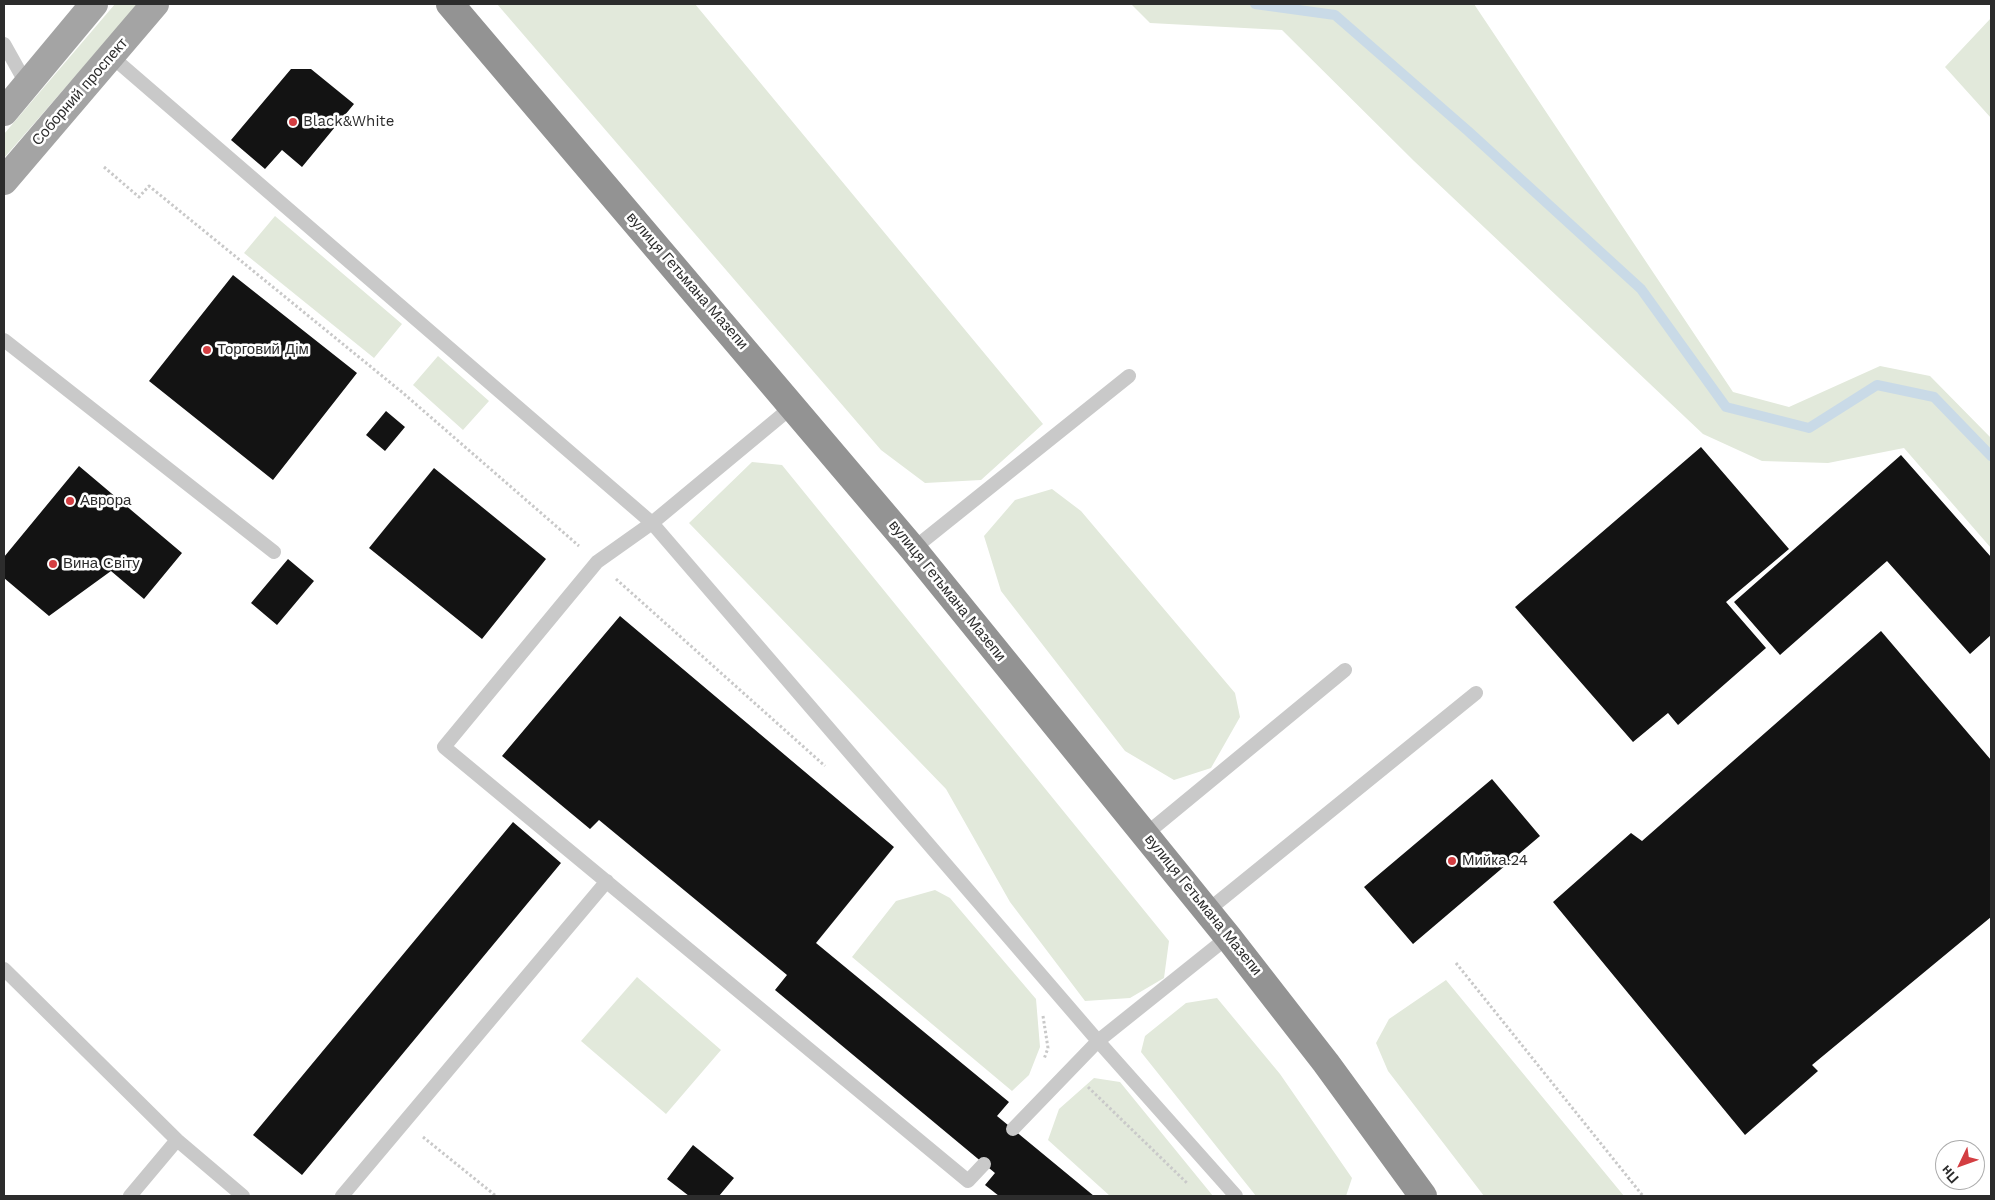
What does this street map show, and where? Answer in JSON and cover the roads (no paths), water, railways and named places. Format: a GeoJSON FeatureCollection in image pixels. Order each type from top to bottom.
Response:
{"type":"FeatureCollection","features":[{"type":"Feature","properties":{"kind":"highway","name":"вулиця Гетьмана Мазепи"},"geometry":{"type":"LineString","coordinates":[[450,4],[913,548],[1228,936],[1326,1063],[1423,1196]]}},
{"type":"Feature","properties":{"kind":"main road"},"geometry":{"type":"LineString","coordinates":[[4,112],[94,4]]}},
{"type":"Feature","properties":{"kind":"main road","name":"Соборний проспект"},"geometry":{"type":"LineString","coordinates":[[4,181],[155,4]]}},
{"type":"Feature","properties":{"kind":"lane"},"geometry":{"type":"LineString","coordinates":[[4,44],[27,85]]}},
{"type":"Feature","properties":{"kind":"lane"},"geometry":{"type":"LineString","coordinates":[[111,56],[652,523],[1098,1041],[1236,1196]]}},
{"type":"Feature","properties":{"kind":"lane"},"geometry":{"type":"LineString","coordinates":[[4,340],[274,552]]}},
{"type":"Feature","properties":{"kind":"lane"},"geometry":{"type":"LineString","coordinates":[[913,548],[1129,376]]}},
{"type":"Feature","properties":{"kind":"lane"},"geometry":{"type":"LineString","coordinates":[[794,406],[652,523],[596,562],[444,747],[968,1181],[984,1164]]}},
{"type":"Feature","properties":{"kind":"lane"},"geometry":{"type":"LineString","coordinates":[[1146,834],[1344,670]]}},
{"type":"Feature","properties":{"kind":"lane"},"geometry":{"type":"LineString","coordinates":[[1207,911],[1476,693]]}},
{"type":"Feature","properties":{"kind":"lane"},"geometry":{"type":"LineString","coordinates":[[342,1196],[607,882]]}},
{"type":"Feature","properties":{"kind":"lane"},"geometry":{"type":"LineString","coordinates":[[1013,1129],[1098,1041],[1228,936]]}},
{"type":"Feature","properties":{"kind":"lane"},"geometry":{"type":"LineString","coordinates":[[4,969],[177,1140],[243,1196]]}},
{"type":"Feature","properties":{"kind":"lane"},"geometry":{"type":"LineString","coordinates":[[130,1196],[177,1140]]}},
{"type":"Feature","properties":{"kind":"waterway"},"geometry":{"type":"LineString","coordinates":[[1255,4],[1335,15],[1468,131],[1641,289],[1726,407],[1809,428],[1877,385],[1934,397],[1991,456]]}},
{"type":"Feature","properties":{"kind":"place","name":"Black&White"},"geometry":{"type":"Point","coordinates":[293,122]}},
{"type":"Feature","properties":{"kind":"place","name":"Торговий Дім"},"geometry":{"type":"Point","coordinates":[207,350]}},
{"type":"Feature","properties":{"kind":"place","name":"Аврора"},"geometry":{"type":"Point","coordinates":[70,501]}},
{"type":"Feature","properties":{"kind":"place","name":"Вина Світу"},"geometry":{"type":"Point","coordinates":[53,564]}},
{"type":"Feature","properties":{"kind":"place","name":"Мийка.24"},"geometry":{"type":"Point","coordinates":[1452,861]}}]}
